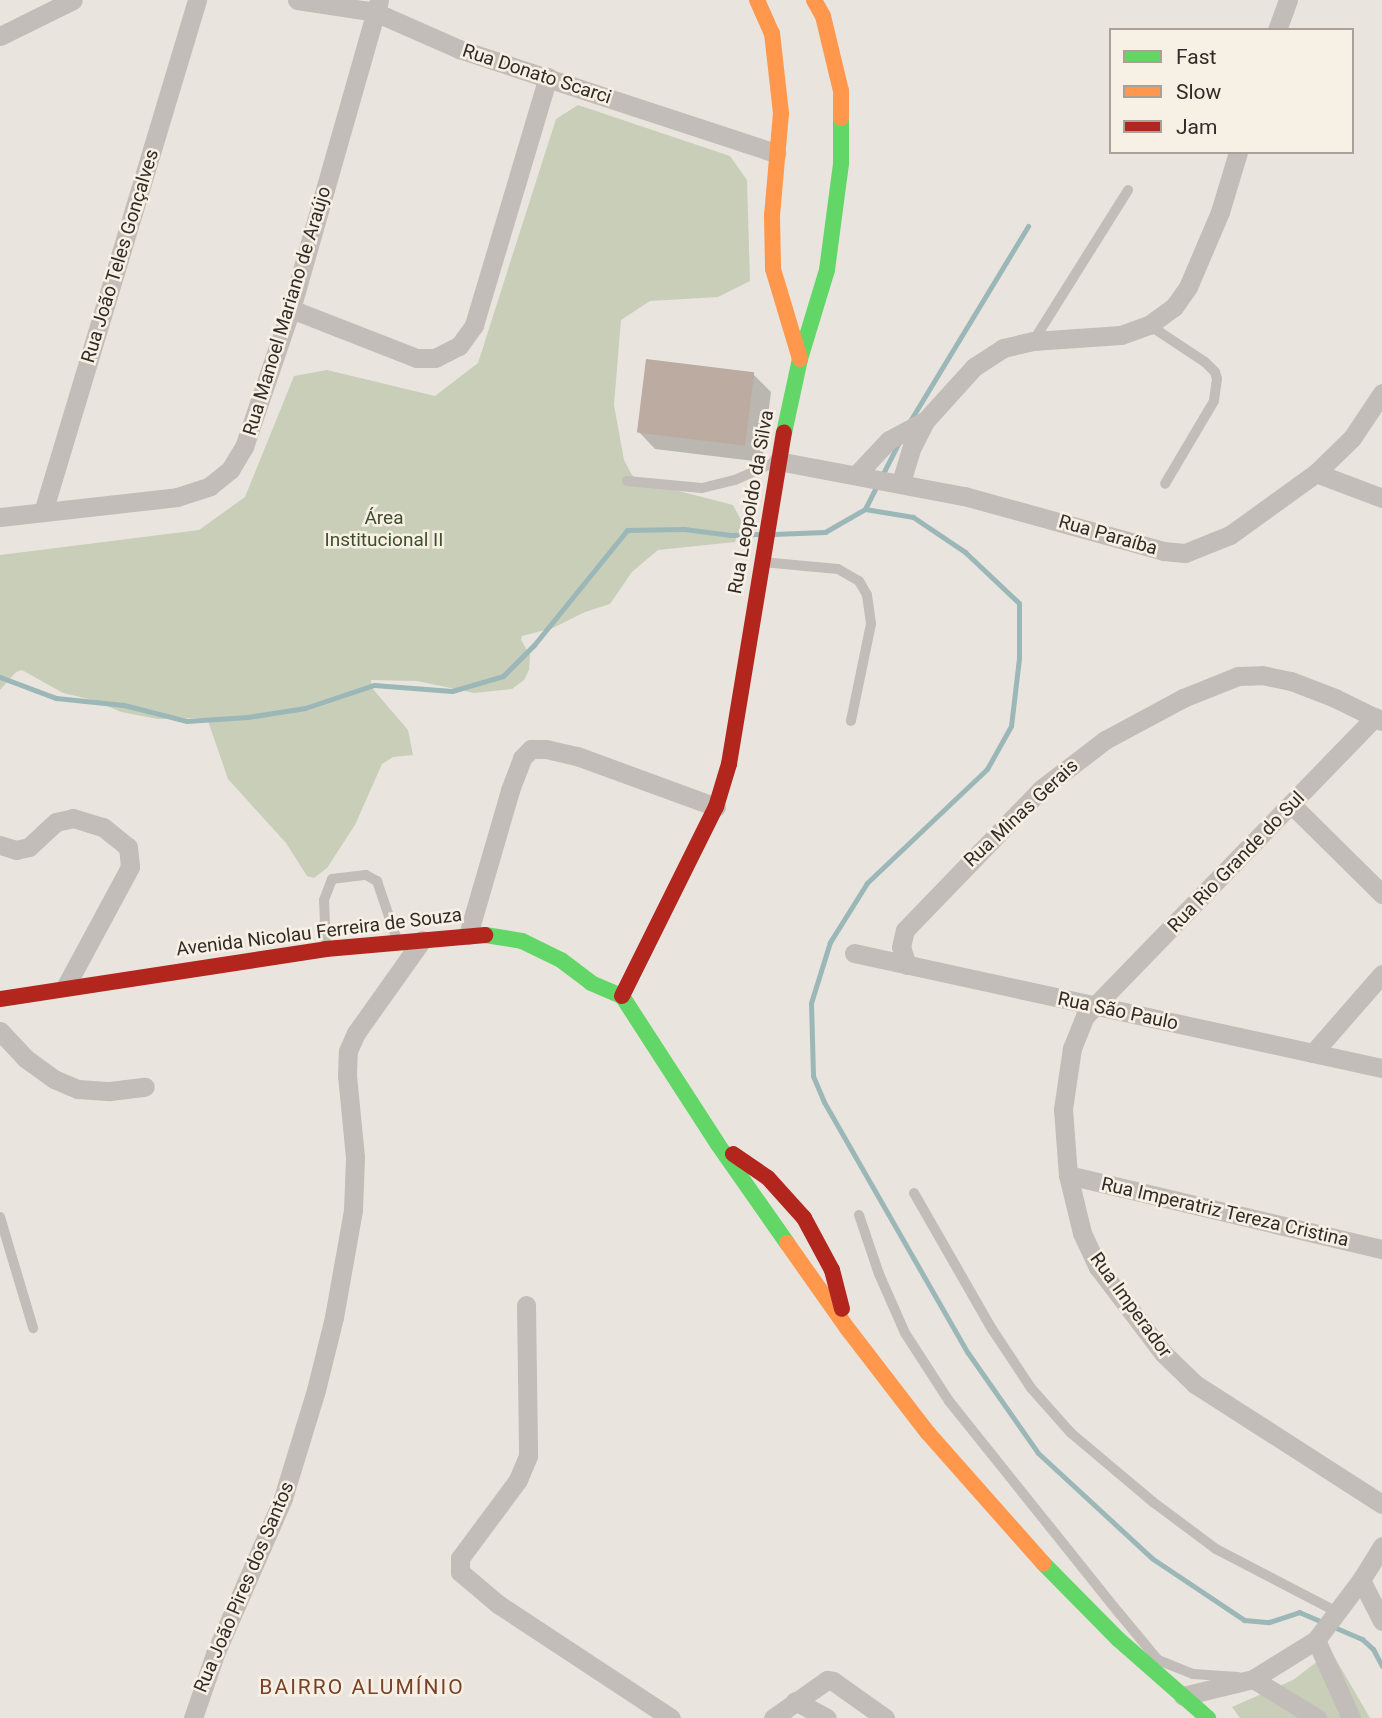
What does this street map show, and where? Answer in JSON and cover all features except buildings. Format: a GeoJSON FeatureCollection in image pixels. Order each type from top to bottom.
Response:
{"type":"FeatureCollection","features":[{"type":"Feature","properties":{"kind":"street"},"geometry":{"type":"LineString","coordinates":[[0,37],[73,0]]}},
{"type":"Feature","properties":{"kind":"street","name":"Rua João Teles Gonçalves"},"geometry":{"type":"LineString","coordinates":[[43,512],[197,0]]}},
{"type":"Feature","properties":{"kind":"street","name":"Rua Donato Scarci"},"geometry":{"type":"LineString","coordinates":[[297,0],[377,6],[459,49],[776,153]]}},
{"type":"Feature","properties":{"kind":"street"},"geometry":{"type":"LineString","coordinates":[[757,0],[772,33],[781,113],[776,153],[773,269],[800,359]]}},
{"type":"Feature","properties":{"kind":"street","name":"Rua Leopoldo da Silva"},"geometry":{"type":"LineString","coordinates":[[622,996],[716,807],[729,764],[778,461],[800,359],[827,270],[841,163],[841,90],[823,16],[814,0]]}},
{"type":"Feature","properties":{"kind":"street"},"geometry":{"type":"LineString","coordinates":[[1278,28],[1288,0]]}},
{"type":"Feature","properties":{"kind":"street","name":"Rua Manoel Mariano de Araújo"},"geometry":{"type":"LineString","coordinates":[[0,517],[177,497],[198,491],[220,479],[244,447],[291,309],[377,6]]}},
{"type":"Feature","properties":{"kind":"street"},"geometry":{"type":"LineString","coordinates":[[291,309],[416,358],[435,358],[459,346],[474,325],[548,76]]}},
{"type":"Feature","properties":{"kind":"street"},"geometry":{"type":"LineString","coordinates":[[901,482],[912,447],[926,420],[974,367],[1003,348],[1033,341],[1121,335],[1149,325],[1174,307],[1188,287],[1220,212],[1237,154]]}},
{"type":"Feature","properties":{"kind":"street","name":"Rua Paraíba"},"geometry":{"type":"LineString","coordinates":[[778,461],[901,482],[1077,525],[1163,551],[1185,553],[1230,535],[1316,473],[1352,438],[1382,393]]}},
{"type":"Feature","properties":{"kind":"street"},"geometry":{"type":"LineString","coordinates":[[856,475],[889,440],[926,420]]}},
{"type":"Feature","properties":{"kind":"street"},"geometry":{"type":"LineString","coordinates":[[1316,473],[1382,498]]}},
{"type":"Feature","properties":{"kind":"street","name":"Rua Minas Gerais"},"geometry":{"type":"LineString","coordinates":[[907,965],[901,941],[905,930],[998,831],[1076,759],[1163,708],[1215,683],[1238,676],[1262,676],[1302,685],[1378,719]]}},
{"type":"Feature","properties":{"kind":"street","name":"Rua Rio Grande do Sul"},"geometry":{"type":"LineString","coordinates":[[1097,1006],[1378,719]]}},
{"type":"Feature","properties":{"kind":"street"},"geometry":{"type":"LineString","coordinates":[[468,935],[510,790],[522,758],[531,750],[546,748],[577,756],[716,807]]}},
{"type":"Feature","properties":{"kind":"street"},"geometry":{"type":"LineString","coordinates":[[1292,805],[1382,894]]}},
{"type":"Feature","properties":{"kind":"street"},"geometry":{"type":"LineString","coordinates":[[0,845],[16,850],[29,847],[49,827],[63,819],[88,821],[122,840],[131,856],[130,867],[65,986]]}},
{"type":"Feature","properties":{"kind":"street","name":"Avenida Nicolau Ferreira de Souza"},"geometry":{"type":"LineString","coordinates":[[0,999],[65,986],[326,949],[468,935],[496,935],[522,941],[561,960],[591,984],[622,996]]}},
{"type":"Feature","properties":{"kind":"street","name":"Rua João Pires dos Santos"},"geometry":{"type":"LineString","coordinates":[[193,1718],[215,1654],[284,1498],[334,1317],[353,1210],[355,1157],[347,1075],[348,1051],[356,1033],[422,940]]}},
{"type":"Feature","properties":{"kind":"street","name":"Rua São Paulo"},"geometry":{"type":"LineString","coordinates":[[854,953],[1382,1068]]}},
{"type":"Feature","properties":{"kind":"street"},"geometry":{"type":"LineString","coordinates":[[1312,1053],[1382,974]]}},
{"type":"Feature","properties":{"kind":"street"},"geometry":{"type":"LineString","coordinates":[[622,996],[717,1143],[847,1328],[929,1433],[1018,1537],[1118,1639],[1208,1718]]}},
{"type":"Feature","properties":{"kind":"street","name":"Rua Imperador"},"geometry":{"type":"LineString","coordinates":[[1097,1006],[1085,1016],[1072,1048],[1064,1083],[1068,1175],[1082,1233],[1098,1267],[1163,1353],[1195,1384],[1382,1504]]}},
{"type":"Feature","properties":{"kind":"street"},"geometry":{"type":"LineString","coordinates":[[0,1031],[25,1058],[54,1079],[78,1088],[110,1091],[145,1087]]}},
{"type":"Feature","properties":{"kind":"street"},"geometry":{"type":"LineString","coordinates":[[717,1143],[768,1178],[804,1218],[832,1270],[847,1328]]}},
{"type":"Feature","properties":{"kind":"street","name":"Rua Imperatriz Tereza Cristina"},"geometry":{"type":"LineString","coordinates":[[1068,1175],[1382,1249]]}},
{"type":"Feature","properties":{"kind":"street"},"geometry":{"type":"LineString","coordinates":[[526,1305],[528,1456],[517,1480],[460,1558],[460,1572],[498,1604],[671,1718]]}},
{"type":"Feature","properties":{"kind":"street"},"geometry":{"type":"LineString","coordinates":[[1183,1696],[1258,1676],[1316,1640],[1361,1580],[1382,1546]]}},
{"type":"Feature","properties":{"kind":"street"},"geometry":{"type":"LineString","coordinates":[[1361,1580],[1382,1621]]}},
{"type":"Feature","properties":{"kind":"street"},"geometry":{"type":"LineString","coordinates":[[1316,1640],[1351,1718]]}},
{"type":"Feature","properties":{"kind":"street"},"geometry":{"type":"LineString","coordinates":[[1258,1676],[1317,1718]]}},
{"type":"Feature","properties":{"kind":"street"},"geometry":{"type":"LineString","coordinates":[[773,1718],[821,1682],[833,1681],[878,1716]]}},
{"type":"Feature","properties":{"kind":"street"},"geometry":{"type":"LineString","coordinates":[[795,1701],[827,1718]]}},
{"type":"Feature","properties":{"kind":"lane"},"geometry":{"type":"LineString","coordinates":[[1033,341],[1128,190]]}},
{"type":"Feature","properties":{"kind":"lane"},"geometry":{"type":"LineString","coordinates":[[1149,325],[1212,367],[1217,379],[1214,401],[1165,484]]}},
{"type":"Feature","properties":{"kind":"lane"},"geometry":{"type":"LineString","coordinates":[[627,481],[702,488],[735,480],[778,461]]}},
{"type":"Feature","properties":{"kind":"lane"},"geometry":{"type":"LineString","coordinates":[[760,561],[838,569],[859,581],[867,595],[872,624],[851,720]]}},
{"type":"Feature","properties":{"kind":"lane"},"geometry":{"type":"LineString","coordinates":[[326,949],[326,888],[332,879],[355,876],[366,875],[377,881],[397,942]]}},
{"type":"Feature","properties":{"kind":"lane"},"geometry":{"type":"LineString","coordinates":[[914,1193],[992,1329],[1031,1388],[1071,1433],[1153,1502],[1216,1549],[1338,1612]]}},
{"type":"Feature","properties":{"kind":"lane"},"geometry":{"type":"LineString","coordinates":[[859,1215],[879,1274],[905,1333],[949,1401],[1158,1660],[1193,1674],[1258,1676]]}},
{"type":"Feature","properties":{"kind":"lane"},"geometry":{"type":"LineString","coordinates":[[0,1217],[33,1328]]}},
{"type":"Feature","properties":{"kind":"green space","name":"Área Institucional II"},"geometry":{"type":"Polygon","coordinates":[[[578,105],[730,156],[747,180],[750,281],[718,297],[650,301],[621,320],[614,405],[624,460],[632,475],[640,481],[733,505],[742,522],[735,542],[658,550],[632,572],[610,604],[585,612],[553,628],[522,636],[521,640],[530,655],[529,670],[524,680],[512,689],[474,693],[417,681],[371,680],[372,688],[408,730],[413,755],[393,757],[382,764],[355,825],[327,868],[314,878],[307,876],[286,843],[228,779],[207,718],[158,719],[121,712],[93,700],[63,693],[22,670],[16,672],[0,690],[0,555],[199,530],[245,497],[294,376],[327,370],[435,396],[478,363],[556,119],[578,105]]]}},
{"type":"Feature","properties":{"kind":"green space"},"geometry":{"type":"Polygon","coordinates":[[[1331,1651],[1370,1718],[1240,1718],[1232,1707],[1293,1680],[1331,1651]]]}},
{"type":"Feature","properties":{"kind":"waterway"},"geometry":{"type":"LineString","coordinates":[[910,421],[1028,226]]}},
{"type":"Feature","properties":{"kind":"waterway"},"geometry":{"type":"LineString","coordinates":[[865,509],[899,442]]}},
{"type":"Feature","properties":{"kind":"waterway"},"geometry":{"type":"LineString","coordinates":[[773,534],[825,532],[865,509],[913,517],[965,552],[1019,603],[1019,658],[1011,726],[987,769],[867,883],[830,942],[811,1003],[813,1076],[824,1102],[968,1353],[1038,1453],[1153,1559],[1244,1620],[1269,1622],[1299,1612],[1362,1639],[1373,1649],[1382,1666]]}},
{"type":"Feature","properties":{"kind":"waterway"},"geometry":{"type":"LineString","coordinates":[[0,677],[56,698],[124,705],[187,721],[248,717],[305,708],[374,685],[452,691],[503,676],[534,645],[627,530],[684,529],[731,535],[759,534]]}},
{"type":"Feature","properties":{"kind":"traffic: fast"},"geometry":{"type":"LineString","coordinates":[[784,433],[800,359],[827,270],[841,163],[841,118]]}},
{"type":"Feature","properties":{"kind":"traffic: fast"},"geometry":{"type":"LineString","coordinates":[[485,935],[522,941],[561,960],[591,983],[622,996],[717,1143],[787,1243]]}},
{"type":"Feature","properties":{"kind":"traffic: fast"},"geometry":{"type":"LineString","coordinates":[[1043,1563],[1118,1639],[1208,1718]]}},
{"type":"Feature","properties":{"kind":"traffic: slow"},"geometry":{"type":"LineString","coordinates":[[757,0],[772,33],[781,113],[772,215],[773,269],[800,359]]}},
{"type":"Feature","properties":{"kind":"traffic: slow"},"geometry":{"type":"LineString","coordinates":[[814,0],[823,16],[841,91],[841,118]]}},
{"type":"Feature","properties":{"kind":"traffic: slow"},"geometry":{"type":"LineString","coordinates":[[787,1243],[847,1328],[928,1433],[1043,1563]]}},
{"type":"Feature","properties":{"kind":"traffic: jam"},"geometry":{"type":"LineString","coordinates":[[622,996],[716,807],[729,764],[784,433]]}},
{"type":"Feature","properties":{"kind":"traffic: jam"},"geometry":{"type":"LineString","coordinates":[[0,999],[326,949],[485,935]]}},
{"type":"Feature","properties":{"kind":"traffic: jam"},"geometry":{"type":"LineString","coordinates":[[733,1154],[768,1178],[804,1218],[832,1270],[842,1309]]}},
{"type":"Feature","properties":{"kind":"district","name":"BAIRRO ALUMÍNIO"},"geometry":{"type":"Point","coordinates":[362,1687]}}]}
